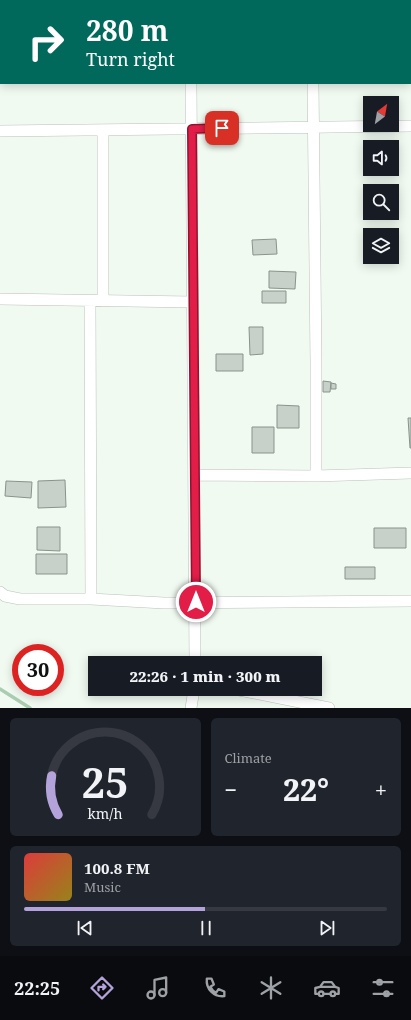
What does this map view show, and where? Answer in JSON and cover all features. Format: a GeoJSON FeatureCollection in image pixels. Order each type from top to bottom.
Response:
{"type":"FeatureCollection","features":[{"type":"Feature","properties":{"kind":"street"},"geometry":{"type":"LineString","coordinates":[[191,84],[196,602],[195,656]]}},
{"type":"Feature","properties":{"kind":"street"},"geometry":{"type":"LineString","coordinates":[[313,84],[316,476]]}},
{"type":"Feature","properties":{"kind":"street"},"geometry":{"type":"LineString","coordinates":[[0,132],[411,126]]}},
{"type":"Feature","properties":{"kind":"street"},"geometry":{"type":"LineString","coordinates":[[103,301],[104,130]]}},
{"type":"Feature","properties":{"kind":"street"},"geometry":{"type":"LineString","coordinates":[[0,299],[192,302]]}},
{"type":"Feature","properties":{"kind":"street"},"geometry":{"type":"LineString","coordinates":[[90,301],[91,599]]}},
{"type":"Feature","properties":{"kind":"street"},"geometry":{"type":"LineString","coordinates":[[194,475],[316,476],[411,473]]}},
{"type":"Feature","properties":{"kind":"street"},"geometry":{"type":"LineString","coordinates":[[0,592],[5,596],[20,599],[91,599],[164,603],[411,601]]}},
{"type":"Feature","properties":{"kind":"street"},"geometry":{"type":"LineString","coordinates":[[191,708],[193,696]]}},
{"type":"Feature","properties":{"kind":"street"},"geometry":{"type":"LineString","coordinates":[[269,696],[329,708]]}},
{"type":"Feature","properties":{"kind":"building"},"geometry":{"type":"Polygon","coordinates":[[[276,239],[277,254],[253,255],[252,240],[276,239]]]}},
{"type":"Feature","properties":{"kind":"building"},"geometry":{"type":"Polygon","coordinates":[[[269,271],[296,272],[295,289],[269,288],[269,271]]]}},
{"type":"Feature","properties":{"kind":"building"},"geometry":{"type":"Polygon","coordinates":[[[262,291],[286,291],[286,303],[262,303],[262,291]]]}},
{"type":"Feature","properties":{"kind":"building"},"geometry":{"type":"Polygon","coordinates":[[[249,327],[263,327],[263,354],[250,355],[249,327]]]}},
{"type":"Feature","properties":{"kind":"building"},"geometry":{"type":"Polygon","coordinates":[[[216,354],[243,354],[243,371],[216,371],[216,354]]]}},
{"type":"Feature","properties":{"kind":"building"},"geometry":{"type":"Polygon","coordinates":[[[323,381],[331,382],[330,392],[323,392],[323,381]]]}},
{"type":"Feature","properties":{"kind":"building"},"geometry":{"type":"Polygon","coordinates":[[[331,383],[336,384],[336,389],[331,389],[331,383]]]}},
{"type":"Feature","properties":{"kind":"building"},"geometry":{"type":"Polygon","coordinates":[[[277,405],[299,406],[299,428],[277,428],[277,405]]]}},
{"type":"Feature","properties":{"kind":"building"},"geometry":{"type":"Polygon","coordinates":[[[408,418],[411,418],[411,448],[410,448],[408,418]]]}},
{"type":"Feature","properties":{"kind":"building"},"geometry":{"type":"Polygon","coordinates":[[[252,427],[274,427],[274,453],[252,453],[252,427]]]}},
{"type":"Feature","properties":{"kind":"building"},"geometry":{"type":"Polygon","coordinates":[[[65,480],[66,507],[38,508],[38,481],[65,480]]]}},
{"type":"Feature","properties":{"kind":"building"},"geometry":{"type":"Polygon","coordinates":[[[6,481],[32,482],[31,498],[5,496],[6,481]]]}},
{"type":"Feature","properties":{"kind":"building"},"geometry":{"type":"Polygon","coordinates":[[[37,527],[60,527],[60,551],[37,550],[37,527]]]}},
{"type":"Feature","properties":{"kind":"building"},"geometry":{"type":"Polygon","coordinates":[[[374,528],[406,528],[406,548],[374,548],[374,528]]]}},
{"type":"Feature","properties":{"kind":"building"},"geometry":{"type":"Polygon","coordinates":[[[36,554],[67,554],[67,574],[36,574],[36,554]]]}},
{"type":"Feature","properties":{"kind":"building"},"geometry":{"type":"Polygon","coordinates":[[[345,567],[375,567],[375,579],[345,579],[345,567]]]}},
{"type":"Feature","properties":{"kind":"waterway"},"geometry":{"type":"LineString","coordinates":[[0,689],[30,708]]}},
{"type":"Feature","properties":{"kind":"route"},"geometry":{"type":"LineString","coordinates":[[196,602],[192,302],[192,129],[222,128]]}}]}
